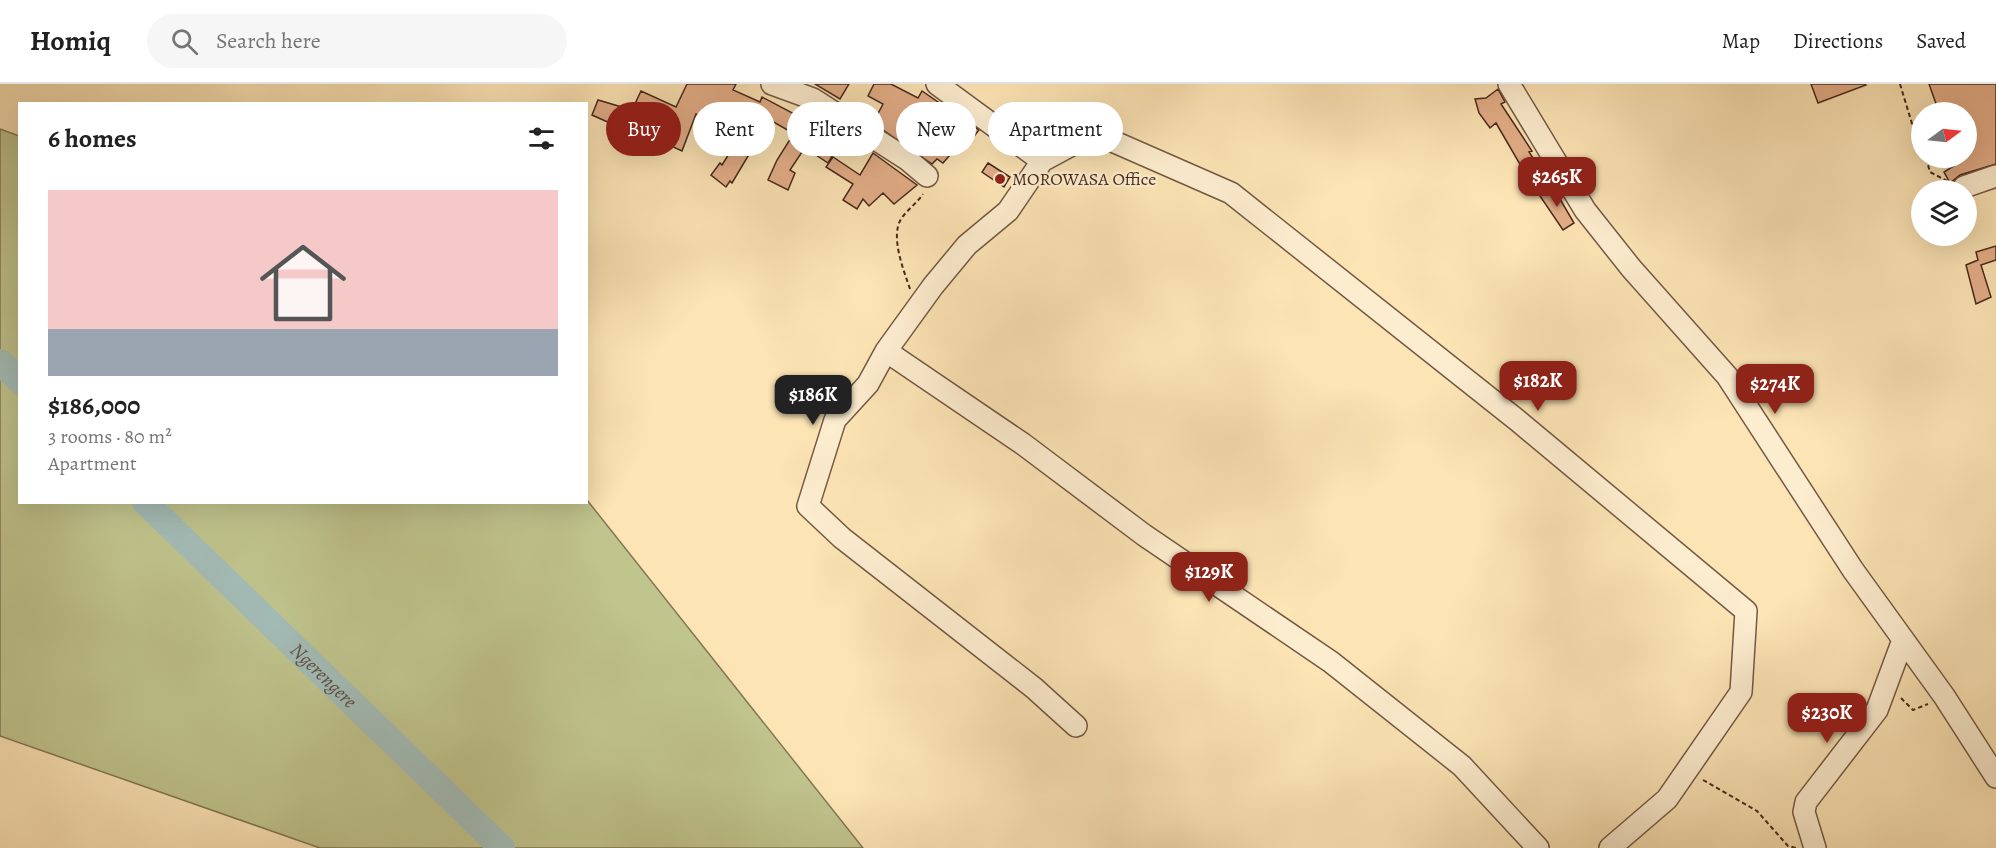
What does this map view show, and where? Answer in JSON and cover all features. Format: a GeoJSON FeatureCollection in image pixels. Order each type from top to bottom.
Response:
{"type":"FeatureCollection","features":[{"type":"Feature","properties":{"kind":"street"},"geometry":{"type":"LineString","coordinates":[[772,84],[813,99],[908,160],[927,176]]}},
{"type":"Feature","properties":{"kind":"street"},"geometry":{"type":"LineString","coordinates":[[937,84],[1042,161]]}},
{"type":"Feature","properties":{"kind":"street"},"geometry":{"type":"LineString","coordinates":[[1509,84],[1585,210],[1631,268],[1727,376],[1853,570],[1944,696],[1996,777]]}},
{"type":"Feature","properties":{"kind":"street"},"geometry":{"type":"LineString","coordinates":[[1076,726],[1034,688],[842,538],[808,506],[836,420],[868,384],[886,351],[913,313],[967,245],[1008,211],[1042,161],[1094,133],[1231,193],[1517,420],[1746,611],[1741,692],[1667,799],[1610,848]]}},
{"type":"Feature","properties":{"kind":"street"},"geometry":{"type":"LineString","coordinates":[[1977,183],[1996,176]]}},
{"type":"Feature","properties":{"kind":"street"},"geometry":{"type":"LineString","coordinates":[[886,351],[1023,444],[1144,535],[1331,662],[1462,766],[1538,848]]}},
{"type":"Feature","properties":{"kind":"street"},"geometry":{"type":"LineString","coordinates":[[1815,848],[1804,812],[1806,802],[1877,710],[1903,640]]}},
{"type":"Feature","properties":{"kind":"path"},"geometry":{"type":"LineString","coordinates":[[1900,84],[1911,120]]}},
{"type":"Feature","properties":{"kind":"path"},"geometry":{"type":"LineString","coordinates":[[1929,168],[1930,172],[1948,180]]}},
{"type":"Feature","properties":{"kind":"path"},"geometry":{"type":"LineString","coordinates":[[913,313],[897,234],[900,220],[923,195],[927,176]]}},
{"type":"Feature","properties":{"kind":"path"},"geometry":{"type":"LineString","coordinates":[[1886,684],[1913,710],[1944,696]]}},
{"type":"Feature","properties":{"kind":"path"},"geometry":{"type":"LineString","coordinates":[[1698,777],[1757,811],[1788,846],[1796,848]]}},
{"type":"Feature","properties":{"kind":"green space"},"geometry":{"type":"Polygon","coordinates":[[[0,129],[18,136],[18,504],[588,504],[588,501],[863,848],[320,848],[0,736],[0,129]]]}},
{"type":"Feature","properties":{"kind":"building"},"geometry":{"type":"Polygon","coordinates":[[[687,84],[736,84],[733,90],[760,102],[693,102],[693,122],[682,151],[681,102],[678,102],[687,84]]]}},
{"type":"Feature","properties":{"kind":"building"},"geometry":{"type":"Polygon","coordinates":[[[815,84],[849,84],[840,99],[815,84]]]}},
{"type":"Feature","properties":{"kind":"building"},"geometry":{"type":"Polygon","coordinates":[[[874,84],[891,84],[918,98],[922,91],[938,102],[896,102],[896,139],[884,131],[884,102],[868,96],[874,84]]]}},
{"type":"Feature","properties":{"kind":"building"},"geometry":{"type":"Polygon","coordinates":[[[1811,84],[1865,84],[1866,85],[1818,103],[1811,84]]]}},
{"type":"Feature","properties":{"kind":"building"},"geometry":{"type":"Polygon","coordinates":[[[1929,84],[1996,84],[1996,164],[1948,180],[1944,172],[1950,168],[1977,168],[1977,102],[1935,102],[1929,84]]]}},
{"type":"Feature","properties":{"kind":"building"},"geometry":{"type":"Polygon","coordinates":[[[1498,89],[1505,102],[1501,104],[1532,151],[1529,152],[1537,164],[1525,173],[1496,123],[1490,128],[1479,113],[1475,99],[1486,98],[1498,89]]]}},
{"type":"Feature","properties":{"kind":"building"},"geometry":{"type":"Polygon","coordinates":[[[641,91],[665,102],[636,102],[641,91]]]}},
{"type":"Feature","properties":{"kind":"building"},"geometry":{"type":"Polygon","coordinates":[[[762,97],[772,102],[760,102],[762,97]]]}},
{"type":"Feature","properties":{"kind":"building"},"geometry":{"type":"Polygon","coordinates":[[[598,100],[606,102],[606,121],[592,115],[598,100]]]}},
{"type":"Feature","properties":{"kind":"building"},"geometry":{"type":"Polygon","coordinates":[[[775,104],[787,110],[787,130],[775,123],[775,104]]]}},
{"type":"Feature","properties":{"kind":"building"},"geometry":{"type":"Polygon","coordinates":[[[787,144],[787,156],[799,156],[790,170],[795,173],[788,190],[768,180],[787,144]]]}},
{"type":"Feature","properties":{"kind":"building"},"geometry":{"type":"Polygon","coordinates":[[[728,156],[748,156],[732,183],[730,181],[726,187],[711,175],[720,163],[722,165],[728,156]]]}},
{"type":"Feature","properties":{"kind":"building"},"geometry":{"type":"Polygon","coordinates":[[[818,156],[832,156],[828,163],[818,156]]]}},
{"type":"Feature","properties":{"kind":"building"},"geometry":{"type":"Polygon","coordinates":[[[871,156],[877,156],[917,185],[894,204],[883,193],[869,206],[863,199],[857,209],[843,200],[853,184],[826,167],[833,157],[860,175],[871,156]]]}},
{"type":"Feature","properties":{"kind":"building"},"geometry":{"type":"Polygon","coordinates":[[[920,156],[949,156],[943,163],[937,159],[932,164],[920,156]]]}},
{"type":"Feature","properties":{"kind":"building"},"geometry":{"type":"Polygon","coordinates":[[[988,163],[1010,177],[1004,187],[982,172],[988,163]]]}},
{"type":"Feature","properties":{"kind":"building"},"geometry":{"type":"Polygon","coordinates":[[[1553,187],[1574,223],[1563,230],[1540,196],[1553,187]]]}},
{"type":"Feature","properties":{"kind":"building"},"geometry":{"type":"Polygon","coordinates":[[[1996,246],[1996,260],[1981,265],[1991,297],[1976,304],[1966,265],[1978,260],[1976,252],[1996,246]]]}},
{"type":"Feature","properties":{"kind":"waterway","name":"Ngerengere"},"geometry":{"type":"LineString","coordinates":[[0,362],[18,379]]}},
{"type":"Feature","properties":{"kind":"waterway","name":"Ngerengere"},"geometry":{"type":"LineString","coordinates":[[147,504],[502,848]]}},
{"type":"Feature","properties":{"kind":"place","name":"MOROWASA Office"},"geometry":{"type":"Point","coordinates":[1000,179]}}]}
